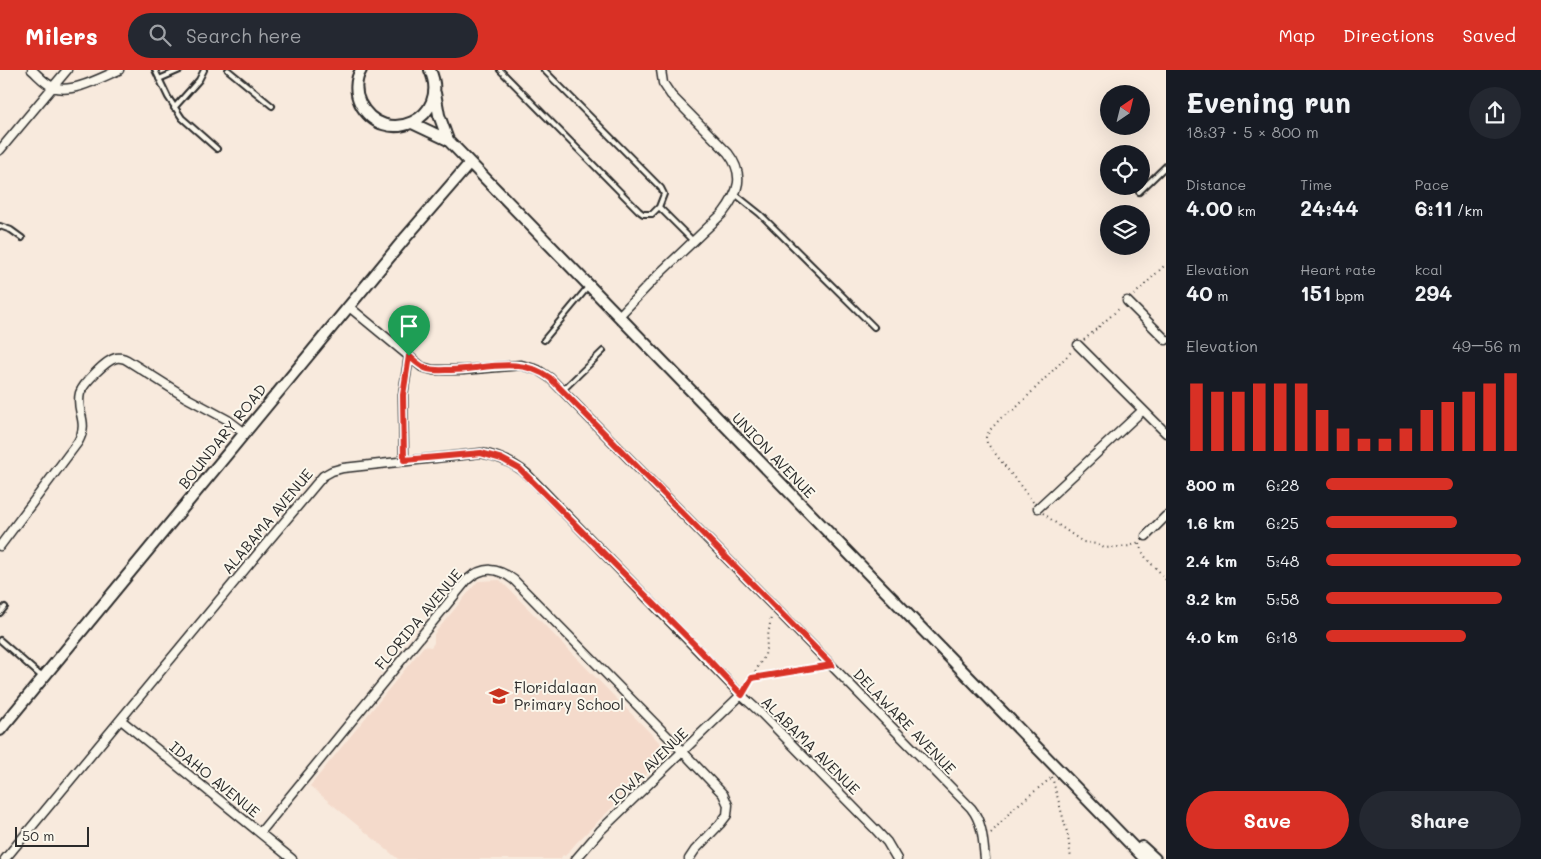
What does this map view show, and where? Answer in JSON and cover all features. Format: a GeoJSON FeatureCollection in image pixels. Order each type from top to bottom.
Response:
{"type":"FeatureCollection","features":[{"type":"Feature","properties":{"kind":"street"},"geometry":{"type":"LineString","coordinates":[[32,70],[53,87],[64,89],[76,87],[119,70]]}},
{"type":"Feature","properties":{"kind":"street"},"geometry":{"type":"LineString","coordinates":[[0,150],[67,70]]}},
{"type":"Feature","properties":{"kind":"street"},"geometry":{"type":"LineString","coordinates":[[354,70],[358,98],[364,110],[373,120],[386,126],[412,123],[421,117],[433,100],[434,89]]}},
{"type":"Feature","properties":{"kind":"street"},"geometry":{"type":"LineString","coordinates":[[356,85],[361,70]]}},
{"type":"Feature","properties":{"kind":"street"},"geometry":{"type":"LineString","coordinates":[[619,316],[660,273],[723,213],[736,194],[738,171],[735,162],[728,152],[671,96],[663,82],[661,70]]}},
{"type":"Feature","properties":{"kind":"street","name":"UNION AVENUE"},"geometry":{"type":"LineString","coordinates":[[432,72],[439,115],[448,140]]}},
{"type":"Feature","properties":{"kind":"street","name":"UNION AVENUE"},"geometry":{"type":"LineString","coordinates":[[412,123],[448,140],[1145,859]]}},
{"type":"Feature","properties":{"kind":"street","name":"BOUNDARY ROAD"},"geometry":{"type":"LineString","coordinates":[[0,730],[348,306],[470,163]]}},
{"type":"Feature","properties":{"kind":"street"},"geometry":{"type":"LineString","coordinates":[[1127,301],[1166,340]]}},
{"type":"Feature","properties":{"kind":"street","name":"DELAWARE AVENUE"},"geometry":{"type":"LineString","coordinates":[[348,306],[422,367],[433,370],[463,370],[509,365],[530,367],[544,373],[563,390],[971,808],[979,819],[985,859]]}},
{"type":"Feature","properties":{"kind":"street"},"geometry":{"type":"LineString","coordinates":[[1078,345],[1166,433]]}},
{"type":"Feature","properties":{"kind":"street"},"geometry":{"type":"LineString","coordinates":[[404,460],[403,395],[409,356]]}},
{"type":"Feature","properties":{"kind":"street"},"geometry":{"type":"LineString","coordinates":[[0,546],[78,442],[84,425],[79,400],[82,388],[105,365],[114,359],[124,359],[130,362],[245,432]]}},
{"type":"Feature","properties":{"kind":"street"},"geometry":{"type":"LineString","coordinates":[[1038,508],[1143,410]]}},
{"type":"Feature","properties":{"kind":"street","name":"ALABAMA AVENUE"},"geometry":{"type":"LineString","coordinates":[[5,859],[317,481],[335,469],[481,453],[502,459],[520,469],[534,481],[875,829],[887,842],[897,859]]}},
{"type":"Feature","properties":{"kind":"street"},"geometry":{"type":"LineString","coordinates":[[1146,536],[1166,516]]}},
{"type":"Feature","properties":{"kind":"street","name":"FLORIDA AVENUE"},"geometry":{"type":"LineString","coordinates":[[260,833],[467,580],[480,571],[496,571],[514,580],[723,794],[728,806],[724,819],[689,859]]}},
{"type":"Feature","properties":{"kind":"street","name":"IOWA AVENUE"},"geometry":{"type":"LineString","coordinates":[[576,859],[600,831],[742,695]]}},
{"type":"Feature","properties":{"kind":"street","name":"IDAHO AVENUE"},"geometry":{"type":"LineString","coordinates":[[120,720],[292,859]]}},
{"type":"Feature","properties":{"kind":"street","name":"UNION AVENUE"},"geometry":{"type":"LineString","coordinates":[[1078,790],[1155,859]]}},
{"type":"Feature","properties":{"kind":"lane"},"geometry":{"type":"LineString","coordinates":[[156,70],[174,108],[182,118],[217,149]]}},
{"type":"Feature","properties":{"kind":"lane"},"geometry":{"type":"LineString","coordinates":[[159,79],[180,70]]}},
{"type":"Feature","properties":{"kind":"lane"},"geometry":{"type":"LineString","coordinates":[[174,108],[199,80],[204,70]]}},
{"type":"Feature","properties":{"kind":"lane"},"geometry":{"type":"LineString","coordinates":[[228,70],[272,106]]}},
{"type":"Feature","properties":{"kind":"lane"},"geometry":{"type":"LineString","coordinates":[[500,70],[638,211],[644,214],[652,214],[659,207],[664,194],[661,188],[544,70]]}},
{"type":"Feature","properties":{"kind":"lane"},"geometry":{"type":"LineString","coordinates":[[1150,182],[1166,166]]}},
{"type":"Feature","properties":{"kind":"lane"},"geometry":{"type":"LineString","coordinates":[[736,194],[760,214],[874,327]]}},
{"type":"Feature","properties":{"kind":"lane"},"geometry":{"type":"LineString","coordinates":[[659,207],[693,242]]}},
{"type":"Feature","properties":{"kind":"lane"},"geometry":{"type":"LineString","coordinates":[[0,226],[11,230],[22,238]]}},
{"type":"Feature","properties":{"kind":"lane"},"geometry":{"type":"LineString","coordinates":[[544,340],[589,285]]}},
{"type":"Feature","properties":{"kind":"lane"},"geometry":{"type":"LineString","coordinates":[[563,390],[603,351]]}},
{"type":"Feature","properties":{"kind":"lane"},"geometry":{"type":"LineString","coordinates":[[0,613],[5,607]]}},
{"type":"Feature","properties":{"kind":"lane"},"geometry":{"type":"LineString","coordinates":[[0,640],[43,678]]}},
{"type":"Feature","properties":{"kind":"path"},"geometry":{"type":"LineString","coordinates":[[1078,345],[1016,408],[1001,418],[986,437],[987,443],[1038,508],[1057,524],[1083,542],[1107,548],[1130,546],[1139,542],[1142,553],[1166,580]]}},
{"type":"Feature","properties":{"kind":"path"},"geometry":{"type":"LineString","coordinates":[[742,695],[764,655],[771,603]]}},
{"type":"Feature","properties":{"kind":"path"},"geometry":{"type":"LineString","coordinates":[[752,678],[832,665]]}},
{"type":"Feature","properties":{"kind":"path"},"geometry":{"type":"LineString","coordinates":[[983,840],[1014,808],[1052,777],[1068,836],[1071,859]]}},
{"type":"Feature","properties":{"kind":"shaded area","name":"Floridalaan Primary School"},"geometry":{"type":"Polygon","coordinates":[[[500,580],[663,746],[663,758],[560,859],[398,859],[310,786],[424,646],[431,647],[434,643],[434,634],[478,581],[500,580]]]}},
{"type":"Feature","properties":{"kind":"place","name":"Floridalaan Primary School"},"geometry":{"type":"Point","coordinates":[499,696]}},
{"type":"Feature","properties":{"kind":"route"},"geometry":{"type":"LineString","coordinates":[[409,356],[422,367],[433,370],[463,370],[521,365],[544,373],[563,390],[832,665],[752,678],[742,695],[527,474],[512,463],[481,453],[404,460],[403,395],[409,356]]}}]}
